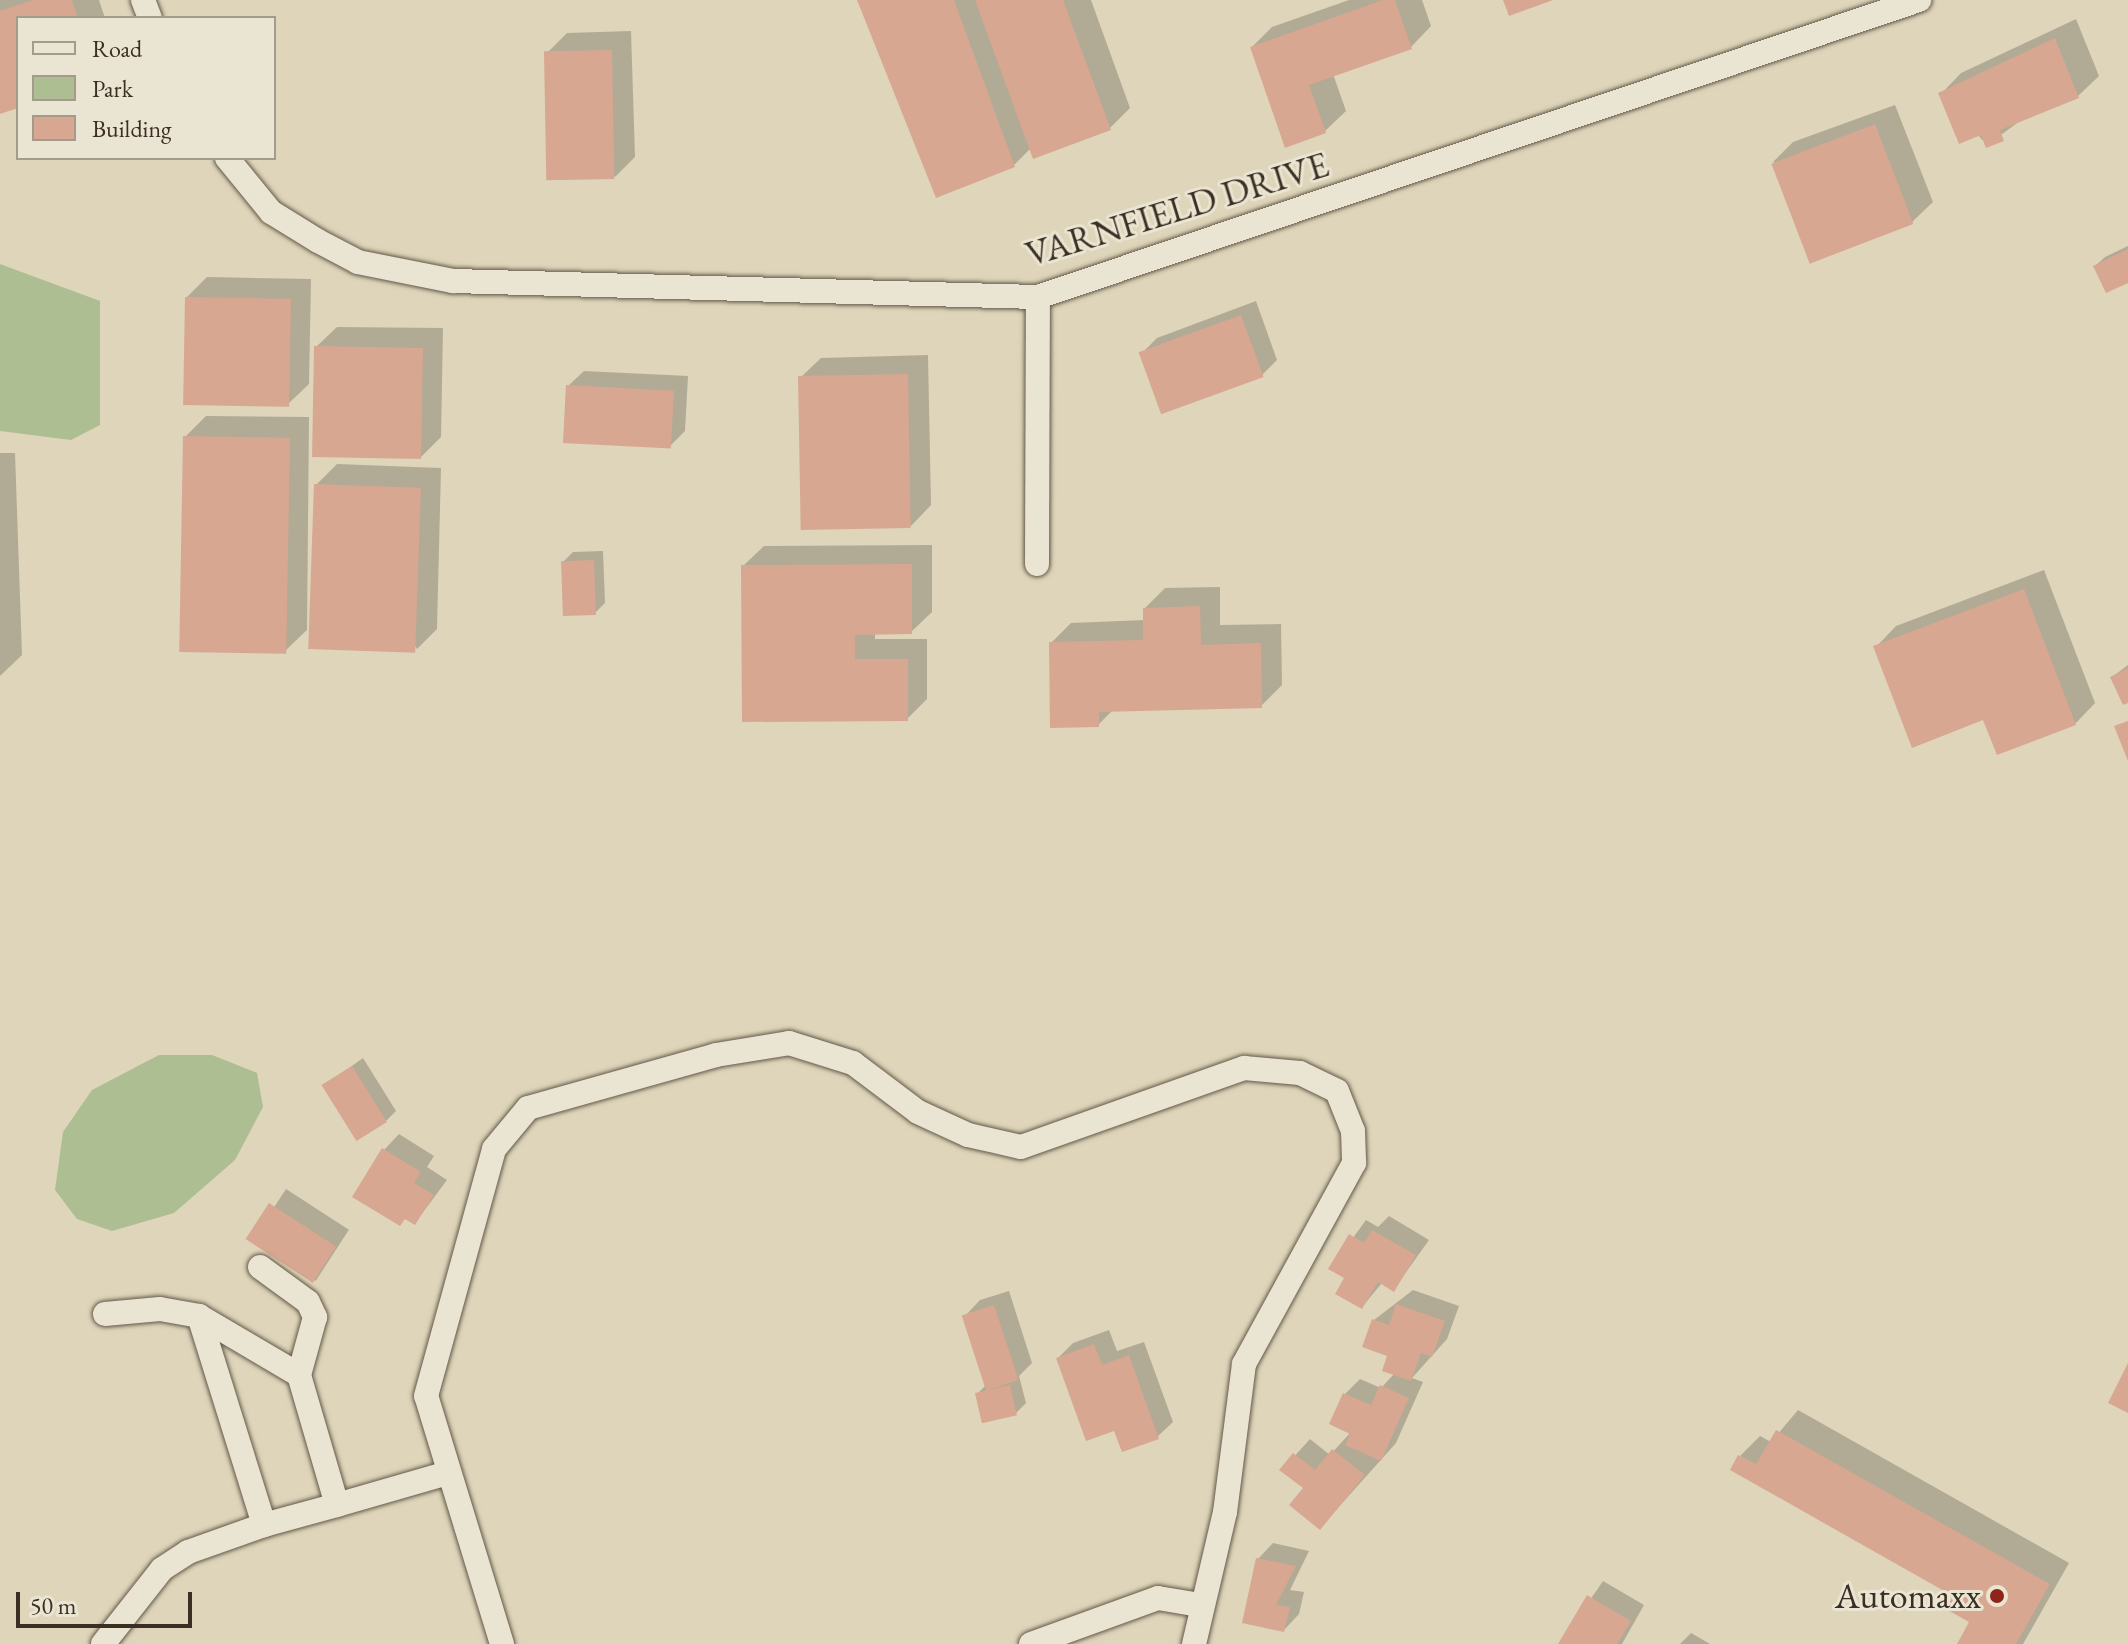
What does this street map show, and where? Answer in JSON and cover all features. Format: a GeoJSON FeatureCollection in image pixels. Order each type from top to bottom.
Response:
{"type":"FeatureCollection","features":[{"type":"Feature","properties":{"kind":"street","name":"VARNFIELD DRIVE"},"geometry":{"type":"LineString","coordinates":[[229,160],[271,212],[318,241],[358,262],[453,281],[1038,297],[1919,0]]}},
{"type":"Feature","properties":{"kind":"street"},"geometry":{"type":"LineString","coordinates":[[1037,564],[1038,297]]}},
{"type":"Feature","properties":{"kind":"street"},"geometry":{"type":"LineString","coordinates":[[502,1644],[426,1396],[488,1167],[528,1108],[716,1055],[789,1043],[853,1063],[918,1112],[968,1135],[1021,1147],[1244,1068],[1300,1073],[1337,1091],[1353,1131],[1354,1163],[1244,1364],[1225,1512],[1200,1605],[1194,1644]]}},
{"type":"Feature","properties":{"kind":"street"},"geometry":{"type":"LineString","coordinates":[[260,1267],[308,1302],[315,1317],[299,1375],[337,1505]]}},
{"type":"Feature","properties":{"kind":"street"},"geometry":{"type":"LineString","coordinates":[[105,1314],[160,1309],[199,1316],[299,1375]]}},
{"type":"Feature","properties":{"kind":"street"},"geometry":{"type":"LineString","coordinates":[[199,1316],[264,1525]]}},
{"type":"Feature","properties":{"kind":"street"},"geometry":{"type":"LineString","coordinates":[[103,1644],[162,1569],[188,1552],[264,1525],[448,1473]]}},
{"type":"Feature","properties":{"kind":"street"},"geometry":{"type":"LineString","coordinates":[[1031,1644],[1158,1598],[1200,1605]]}},
{"type":"Feature","properties":{"kind":"green space"},"geometry":{"type":"Polygon","coordinates":[[[0,264],[100,301],[100,425],[71,440],[0,431],[0,264]]]}},
{"type":"Feature","properties":{"kind":"green space"},"geometry":{"type":"Polygon","coordinates":[[[159,1055],[212,1055],[257,1073],[263,1107],[235,1160],[174,1213],[112,1231],[77,1219],[55,1190],[63,1132],[92,1090],[159,1055]]]}},
{"type":"Feature","properties":{"kind":"building"},"geometry":{"type":"Polygon","coordinates":[[[33,0],[72,0],[77,16],[16,16],[16,109],[0,114],[0,11],[33,0]]]}},
{"type":"Feature","properties":{"kind":"building"},"geometry":{"type":"Polygon","coordinates":[[[857,0],[954,0],[1015,167],[936,198],[857,0]]]}},
{"type":"Feature","properties":{"kind":"building"},"geometry":{"type":"Polygon","coordinates":[[[975,0],[1063,0],[1111,130],[1033,159],[975,0]]]}},
{"type":"Feature","properties":{"kind":"building"},"geometry":{"type":"Polygon","coordinates":[[[1383,0],[1395,0],[1412,49],[1309,85],[1326,133],[1285,148],[1250,47],[1383,0]]]}},
{"type":"Feature","properties":{"kind":"building"},"geometry":{"type":"Polygon","coordinates":[[[1503,0],[1553,0],[1509,16],[1503,0]]]}},
{"type":"Feature","properties":{"kind":"building"},"geometry":{"type":"Polygon","coordinates":[[[2055,38],[2079,98],[2000,130],[2004,141],[1986,148],[1981,135],[1959,144],[1938,93],[2055,38]]]}},
{"type":"Feature","properties":{"kind":"building"},"geometry":{"type":"Polygon","coordinates":[[[612,50],[614,179],[546,180],[544,51],[612,50]]]}},
{"type":"Feature","properties":{"kind":"building"},"geometry":{"type":"Polygon","coordinates":[[[1875,124],[1913,224],[1810,264],[1771,164],[1875,124]]]}},
{"type":"Feature","properties":{"kind":"building"},"geometry":{"type":"Polygon","coordinates":[[[2128,249],[2128,283],[2106,293],[2093,266],[2128,249]]]}},
{"type":"Feature","properties":{"kind":"building"},"geometry":{"type":"Polygon","coordinates":[[[185,297],[291,299],[289,407],[183,405],[185,297]]]}},
{"type":"Feature","properties":{"kind":"building"},"geometry":{"type":"Polygon","coordinates":[[[1241,315],[1264,377],[1161,414],[1139,352],[1241,315]]]}},
{"type":"Feature","properties":{"kind":"building"},"geometry":{"type":"Polygon","coordinates":[[[314,346],[423,348],[421,459],[312,457],[314,346]]]}},
{"type":"Feature","properties":{"kind":"building"},"geometry":{"type":"Polygon","coordinates":[[[908,374],[911,528],[801,530],[798,376],[908,374]]]}},
{"type":"Feature","properties":{"kind":"building"},"geometry":{"type":"Polygon","coordinates":[[[566,385],[674,391],[671,449],[563,443],[566,385]]]}},
{"type":"Feature","properties":{"kind":"building"},"geometry":{"type":"Polygon","coordinates":[[[183,436],[290,438],[286,654],[179,652],[183,436]]]}},
{"type":"Feature","properties":{"kind":"building"},"geometry":{"type":"Polygon","coordinates":[[[314,484],[421,488],[415,653],[308,649],[314,484]]]}},
{"type":"Feature","properties":{"kind":"building"},"geometry":{"type":"Polygon","coordinates":[[[594,560],[596,615],[563,616],[561,561],[594,560]]]}},
{"type":"Feature","properties":{"kind":"building"},"geometry":{"type":"Polygon","coordinates":[[[912,564],[912,634],[855,635],[855,659],[908,659],[908,721],[742,722],[741,565],[912,564]]]}},
{"type":"Feature","properties":{"kind":"building"},"geometry":{"type":"Polygon","coordinates":[[[2024,589],[2076,725],[1997,755],[1983,720],[1912,748],[1873,646],[2024,589]]]}},
{"type":"Feature","properties":{"kind":"building"},"geometry":{"type":"Polygon","coordinates":[[[1200,606],[1201,645],[1261,643],[1262,708],[1099,712],[1099,727],[1050,728],[1049,642],[1143,640],[1143,608],[1200,606]]]}},
{"type":"Feature","properties":{"kind":"building"},"geometry":{"type":"Polygon","coordinates":[[[2128,668],[2128,703],[2123,705],[2110,677],[2128,668]]]}},
{"type":"Feature","properties":{"kind":"building"},"geometry":{"type":"Polygon","coordinates":[[[2128,721],[2128,761],[2114,726],[2128,721]]]}},
{"type":"Feature","properties":{"kind":"building"},"geometry":{"type":"Polygon","coordinates":[[[352,1066],[387,1122],[356,1141],[321,1085],[352,1066]]]}},
{"type":"Feature","properties":{"kind":"building"},"geometry":{"type":"Polygon","coordinates":[[[382,1148],[421,1172],[414,1183],[434,1195],[415,1225],[405,1219],[400,1226],[352,1197],[382,1148]]]}},
{"type":"Feature","properties":{"kind":"building"},"geometry":{"type":"Polygon","coordinates":[[[269,1203],[336,1247],[313,1283],[246,1239],[269,1203]]]}},
{"type":"Feature","properties":{"kind":"building"},"geometry":{"type":"Polygon","coordinates":[[[1372,1230],[1416,1255],[1394,1292],[1378,1282],[1362,1309],[1335,1294],[1344,1278],[1328,1269],[1349,1234],[1364,1243],[1372,1230]]]}},
{"type":"Feature","properties":{"kind":"building"},"geometry":{"type":"Polygon","coordinates":[[[1396,1304],[1445,1321],[1432,1357],[1421,1353],[1411,1381],[1382,1371],[1387,1356],[1362,1347],[1372,1319],[1389,1325],[1396,1304]]]}},
{"type":"Feature","properties":{"kind":"building"},"geometry":{"type":"Polygon","coordinates":[[[994,1305],[1018,1380],[986,1391],[962,1316],[994,1305]]]}},
{"type":"Feature","properties":{"kind":"building"},"geometry":{"type":"Polygon","coordinates":[[[1094,1344],[1102,1365],[1129,1355],[1159,1439],[1122,1452],[1114,1431],[1086,1441],[1056,1358],[1094,1344]]]}},
{"type":"Feature","properties":{"kind":"building"},"geometry":{"type":"Polygon","coordinates":[[[2128,1363],[2128,1413],[2108,1403],[2128,1363]]]}},
{"type":"Feature","properties":{"kind":"building"},"geometry":{"type":"Polygon","coordinates":[[[1010,1385],[1017,1415],[982,1423],[975,1393],[1010,1385]]]}},
{"type":"Feature","properties":{"kind":"building"},"geometry":{"type":"Polygon","coordinates":[[[1380,1385],[1409,1398],[1381,1461],[1345,1445],[1350,1434],[1329,1424],[1343,1393],[1371,1405],[1380,1385]]]}},
{"type":"Feature","properties":{"kind":"building"},"geometry":{"type":"Polygon","coordinates":[[[1776,1430],[2050,1584],[2016,1644],[1957,1644],[1969,1622],[1946,1609],[1953,1596],[1730,1470],[1738,1455],[1756,1464],[1776,1430]]]}},
{"type":"Feature","properties":{"kind":"building"},"geometry":{"type":"Polygon","coordinates":[[[1332,1449],[1365,1475],[1320,1530],[1289,1505],[1303,1488],[1279,1470],[1293,1453],[1315,1470],[1332,1449]]]}},
{"type":"Feature","properties":{"kind":"building"},"geometry":{"type":"Polygon","coordinates":[[[1256,1558],[1296,1566],[1276,1605],[1290,1607],[1284,1632],[1242,1623],[1256,1558]]]}},
{"type":"Feature","properties":{"kind":"building"},"geometry":{"type":"Polygon","coordinates":[[[1587,1595],[1631,1621],[1617,1644],[1558,1644],[1587,1595]]]}},
{"type":"Feature","properties":{"kind":"place","name":"Automaxx"},"geometry":{"type":"Point","coordinates":[1997,1596]}}]}
